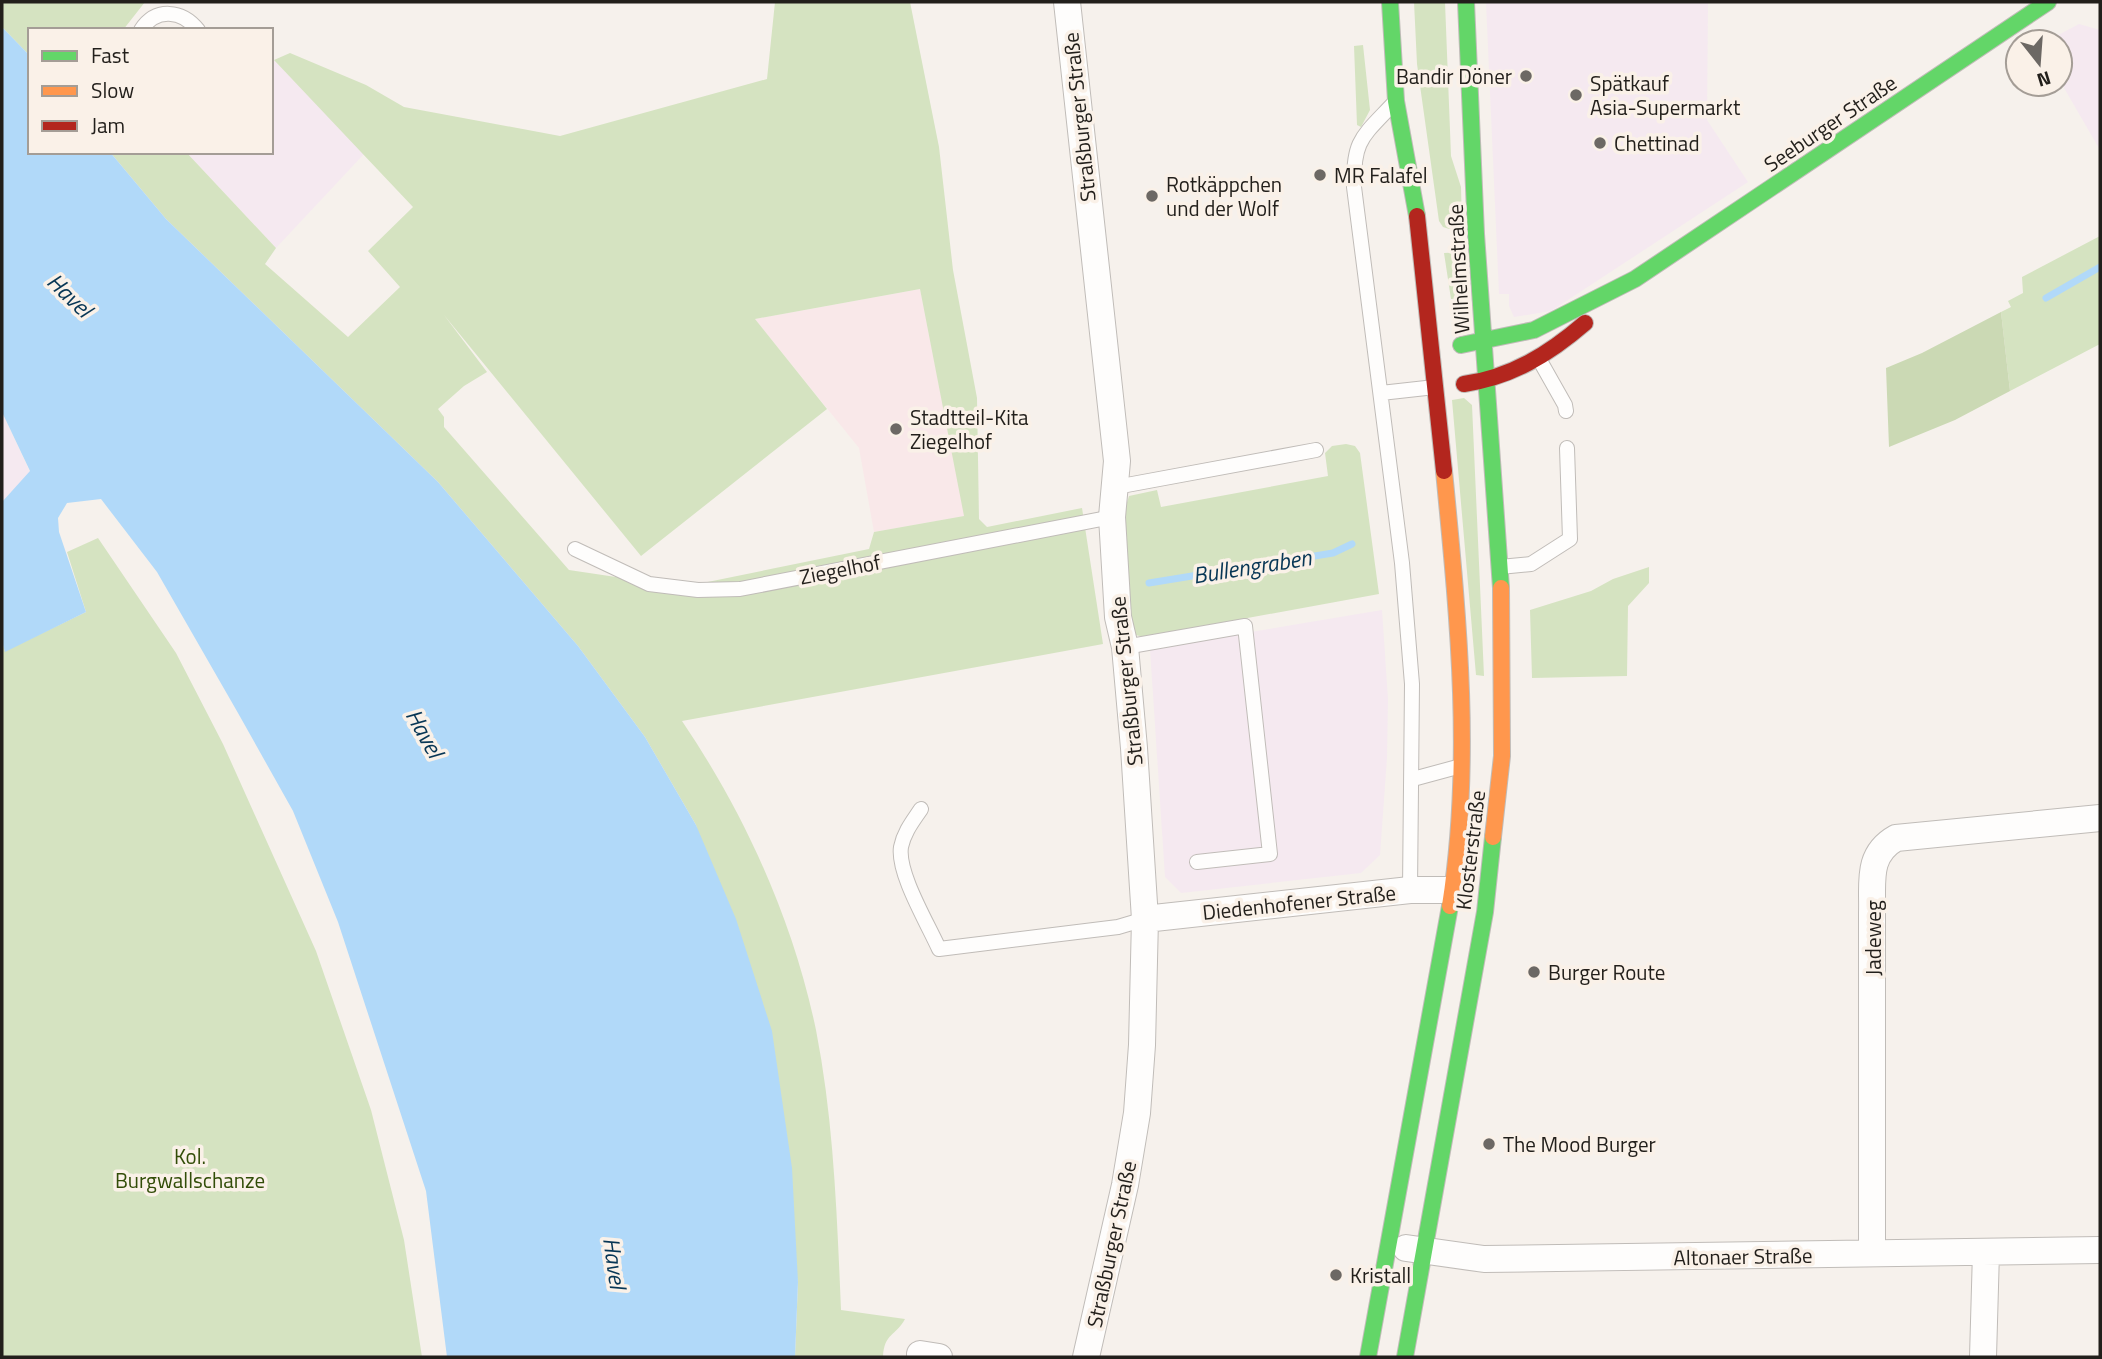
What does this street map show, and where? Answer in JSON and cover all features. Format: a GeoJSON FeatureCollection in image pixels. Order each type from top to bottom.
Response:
{"type":"FeatureCollection","features":[{"type":"Feature","properties":{"kind":"main road","name":"Wilhelmstraße"},"geometry":{"type":"LineString","coordinates":[[1390,2],[1396,101],[1427,241],[1432,349],[1485,342],[1476,234],[1466,2]]}},
{"type":"Feature","properties":{"kind":"main road","name":"Seeburger Straße"},"geometry":{"type":"LineString","coordinates":[[1485,342],[1534,330],[1635,279],[2048,2]]}},
{"type":"Feature","properties":{"kind":"main road"},"geometry":{"type":"LineString","coordinates":[[1460,242],[1476,234]]}},
{"type":"Feature","properties":{"kind":"main road","name":"Seeburger Straße"},"geometry":{"type":"LineString","coordinates":[[1488,382],[1538,358],[1577,330],[1635,279]]}},
{"type":"Feature","properties":{"kind":"main road","name":"Klosterstraße"},"geometry":{"type":"LineString","coordinates":[[1405,1357],[1485,912],[1496,829],[1504,677],[1500,568],[1485,342]]}},
{"type":"Feature","properties":{"kind":"main road","name":"Klosterstraße"},"geometry":{"type":"LineString","coordinates":[[1368,1357],[1453,890],[1463,765],[1461,636],[1432,349]]}},
{"type":"Feature","properties":{"kind":"main road"},"geometry":{"type":"LineString","coordinates":[[1436,387],[1488,382]]}},
{"type":"Feature","properties":{"kind":"street","name":"Straßburger Straße"},"geometry":{"type":"LineString","coordinates":[[1067,2],[1117,461],[1112,517],[1118,617],[1125,647],[1145,919],[1137,1113],[1125,1185],[1086,1357]]}},
{"type":"Feature","properties":{"kind":"street","name":"Jadeweg"},"geometry":{"type":"LineString","coordinates":[[1872,1253],[1872,913],[1877,852],[1896,838],[2100,818]]}},
{"type":"Feature","properties":{"kind":"street","name":"Diedenhofener Straße"},"geometry":{"type":"LineString","coordinates":[[1145,919],[1410,890],[1453,890]]}},
{"type":"Feature","properties":{"kind":"street","name":"Altonaer Straße"},"geometry":{"type":"LineString","coordinates":[[1388,1244],[1483,1259],[2100,1250]]}},
{"type":"Feature","properties":{"kind":"street"},"geometry":{"type":"LineString","coordinates":[[1983,1357],[1986,1252]]}},
{"type":"Feature","properties":{"kind":"lane"},"geometry":{"type":"LineString","coordinates":[[143,28],[150,19],[175,7],[196,28]]}},
{"type":"Feature","properties":{"kind":"lane"},"geometry":{"type":"LineString","coordinates":[[1396,101],[1360,139],[1353,158],[1353,187],[1403,575],[1412,684],[1410,890]]}},
{"type":"Feature","properties":{"kind":"lane"},"geometry":{"type":"LineString","coordinates":[[1538,358],[1566,411]]}},
{"type":"Feature","properties":{"kind":"lane"},"geometry":{"type":"LineString","coordinates":[[1381,393],[1436,387]]}},
{"type":"Feature","properties":{"kind":"lane"},"geometry":{"type":"LineString","coordinates":[[1500,568],[1531,564],[1570,539],[1567,448]]}},
{"type":"Feature","properties":{"kind":"lane"},"geometry":{"type":"LineString","coordinates":[[1116,486],[1316,450]]}},
{"type":"Feature","properties":{"kind":"lane","name":"Ziegelhof"},"geometry":{"type":"LineString","coordinates":[[575,550],[649,584],[698,590],[740,589],[1112,517]]}},
{"type":"Feature","properties":{"kind":"lane"},"geometry":{"type":"LineString","coordinates":[[1125,647],[1245,626],[1270,854],[1197,862]]}},
{"type":"Feature","properties":{"kind":"lane"},"geometry":{"type":"LineString","coordinates":[[1413,779],[1463,765]]}},
{"type":"Feature","properties":{"kind":"lane"},"geometry":{"type":"LineString","coordinates":[[921,808],[906,831],[901,849],[902,866],[939,949],[1118,927],[1145,919]]}},
{"type":"Feature","properties":{"kind":"shaded area"},"geometry":{"type":"Polygon","coordinates":[[[1486,2],[1708,2],[1707,120],[1748,182],[1551,311],[1514,317],[1509,306],[1509,294],[1499,294],[1486,2]]]}},
{"type":"Feature","properties":{"kind":"shaded area"},"geometry":{"type":"Polygon","coordinates":[[[2079,24],[2100,30],[2100,150],[2070,98],[2074,98],[2074,28],[2071,28],[2079,24]]]}},
{"type":"Feature","properties":{"kind":"shaded area"},"geometry":{"type":"Polygon","coordinates":[[[274,60],[364,154],[276,248],[188,154],[273,154],[274,60]]]}},
{"type":"Feature","properties":{"kind":"shaded area","name":"Stadtteil-Kita Ziegelhof"},"geometry":{"type":"Polygon","coordinates":[[[920,289],[965,516],[874,532],[859,448],[755,319],[920,289]]]}},
{"type":"Feature","properties":{"kind":"shaded area"},"geometry":{"type":"Polygon","coordinates":[[[2,412],[30,472],[2,502],[2,412]]]}},
{"type":"Feature","properties":{"kind":"shaded area"},"geometry":{"type":"Polygon","coordinates":[[[1382,610],[1388,699],[1380,855],[1361,873],[1181,893],[1165,877],[1150,649],[1382,610]]]}},
{"type":"Feature","properties":{"kind":"green space"},"geometry":{"type":"Polygon","coordinates":[[[2,2],[145,2],[125,28],[28,28],[28,54],[2,27],[2,2]]]}},
{"type":"Feature","properties":{"kind":"green space"},"geometry":{"type":"Polygon","coordinates":[[[775,2],[910,2],[939,147],[953,270],[977,398],[979,519],[987,527],[1082,508],[1103,644],[682,721],[705,756],[746,831],[780,908],[794,948],[816,1030],[827,1099],[834,1169],[841,1310],[905,1319],[888,1339],[883,1357],[795,1357],[798,1282],[696,825],[645,737],[578,646],[438,482],[166,219],[112,154],[188,154],[276,248],[265,264],[348,337],[400,287],[368,251],[413,207],[274,60],[290,53],[366,85],[404,107],[560,136],[767,79],[775,2]],[[920,289],[755,319],[827,409],[641,556],[444,315],[487,372],[464,386],[438,409],[444,417],[444,427],[569,570],[683,587],[869,549],[874,532],[964,516],[920,289]]]}},
{"type":"Feature","properties":{"kind":"green space"},"geometry":{"type":"Polygon","coordinates":[[[1414,2],[1445,2],[1451,156],[1461,187],[1462,225],[1449,229],[1443,227],[1439,221],[1417,64],[1414,2]]]}},
{"type":"Feature","properties":{"kind":"green space"},"geometry":{"type":"Polygon","coordinates":[[[1363,45],[1370,110],[1361,127],[1357,125],[1354,46],[1363,45]]]}},
{"type":"Feature","properties":{"kind":"green space"},"geometry":{"type":"Polygon","coordinates":[[[2100,236],[2100,344],[2010,391],[2001,312],[2011,307],[2008,301],[2023,293],[2022,277],[2100,236]]]}},
{"type":"Feature","properties":{"kind":"green space"},"geometry":{"type":"Polygon","coordinates":[[[1464,252],[1467,298],[1451,299],[1444,253],[1464,252]]]}},
{"type":"Feature","properties":{"kind":"green space"},"geometry":{"type":"Polygon","coordinates":[[[2001,312],[2010,391],[1955,420],[1889,447],[1886,368],[1922,353],[2001,312]]]}},
{"type":"Feature","properties":{"kind":"green space"},"geometry":{"type":"Polygon","coordinates":[[[1464,398],[1472,405],[1484,676],[1476,675],[1452,400],[1464,398]]]}},
{"type":"Feature","properties":{"kind":"green space"},"geometry":{"type":"Polygon","coordinates":[[[1332,446],[1355,446],[1360,453],[1379,594],[1144,637],[1131,634],[1120,524],[1129,496],[1157,490],[1161,507],[1328,476],[1325,453],[1332,446]]]}},
{"type":"Feature","properties":{"kind":"green space","name":"Kol. Burgwallschanze"},"geometry":{"type":"Polygon","coordinates":[[[98,538],[176,653],[223,744],[316,951],[371,1110],[404,1240],[422,1357],[2,1357],[2,642],[5,651],[86,612],[67,552],[98,538]]]}},
{"type":"Feature","properties":{"kind":"green space"},"geometry":{"type":"Polygon","coordinates":[[[1649,567],[1649,583],[1628,606],[1627,676],[1532,678],[1530,610],[1591,591],[1613,579],[1649,567]]]}},
{"type":"Feature","properties":{"kind":"water","name":"Havel"},"geometry":{"type":"Polygon","coordinates":[[[2,27],[28,54],[28,154],[112,154],[166,219],[438,482],[578,646],[645,737],[696,825],[736,919],[772,1031],[792,1168],[798,1282],[795,1357],[447,1357],[426,1191],[338,922],[293,811],[157,572],[101,499],[67,503],[58,518],[59,532],[86,612],[5,652],[2,642],[2,502],[30,471],[2,412],[2,27]]]}},
{"type":"Feature","properties":{"kind":"waterway","name":"Bullengraben"},"geometry":{"type":"LineString","coordinates":[[2046,298],[2100,267]]}},
{"type":"Feature","properties":{"kind":"waterway","name":"Bullengraben"},"geometry":{"type":"LineString","coordinates":[[1149,583],[1333,553],[1352,544]]}},
{"type":"Feature","properties":{"kind":"traffic: fast"},"geometry":{"type":"LineString","coordinates":[[1390,2],[1396,101],[1417,216]]}},
{"type":"Feature","properties":{"kind":"traffic: fast"},"geometry":{"type":"LineString","coordinates":[[1466,2],[1476,234],[1501,588]]}},
{"type":"Feature","properties":{"kind":"traffic: fast"},"geometry":{"type":"LineString","coordinates":[[1461,345],[1534,330],[1635,279],[2048,2]]}},
{"type":"Feature","properties":{"kind":"traffic: fast"},"geometry":{"type":"LineString","coordinates":[[1405,1357],[1485,912],[1493,837]]}},
{"type":"Feature","properties":{"kind":"traffic: fast"},"geometry":{"type":"LineString","coordinates":[[1368,1357],[1450,906]]}},
{"type":"Feature","properties":{"kind":"traffic: slow"},"geometry":{"type":"LineString","coordinates":[[1444,471],[1458,634],[1462,743],[1457,852],[1450,906]]}},
{"type":"Feature","properties":{"kind":"traffic: slow"},"geometry":{"type":"LineString","coordinates":[[1493,837],[1502,756],[1501,588]]}},
{"type":"Feature","properties":{"kind":"traffic: jam"},"geometry":{"type":"LineString","coordinates":[[1417,216],[1444,471]]}},
{"type":"Feature","properties":{"kind":"traffic: jam"},"geometry":{"type":"LineString","coordinates":[[1464,384],[1514,370],[1558,345],[1585,323]]}},
{"type":"Feature","properties":{"kind":"place","name":"Bandir Döner"},"geometry":{"type":"Point","coordinates":[1526,76]}},
{"type":"Feature","properties":{"kind":"place","name":"Spätkauf Asia-Supermarkt"},"geometry":{"type":"Point","coordinates":[1576,95]}},
{"type":"Feature","properties":{"kind":"place","name":"Chettinad"},"geometry":{"type":"Point","coordinates":[1600,143]}},
{"type":"Feature","properties":{"kind":"place","name":"MR Falafel"},"geometry":{"type":"Point","coordinates":[1320,175]}},
{"type":"Feature","properties":{"kind":"place","name":"Rotkäppchen und der Wolf"},"geometry":{"type":"Point","coordinates":[1152,196]}},
{"type":"Feature","properties":{"kind":"place","name":"Stadtteil-Kita Ziegelhof"},"geometry":{"type":"Point","coordinates":[896,429]}},
{"type":"Feature","properties":{"kind":"place","name":"Burger Route"},"geometry":{"type":"Point","coordinates":[1534,972]}},
{"type":"Feature","properties":{"kind":"place","name":"The Mood Burger"},"geometry":{"type":"Point","coordinates":[1489,1144]}},
{"type":"Feature","properties":{"kind":"place","name":"Kristall"},"geometry":{"type":"Point","coordinates":[1336,1275]}}]}
